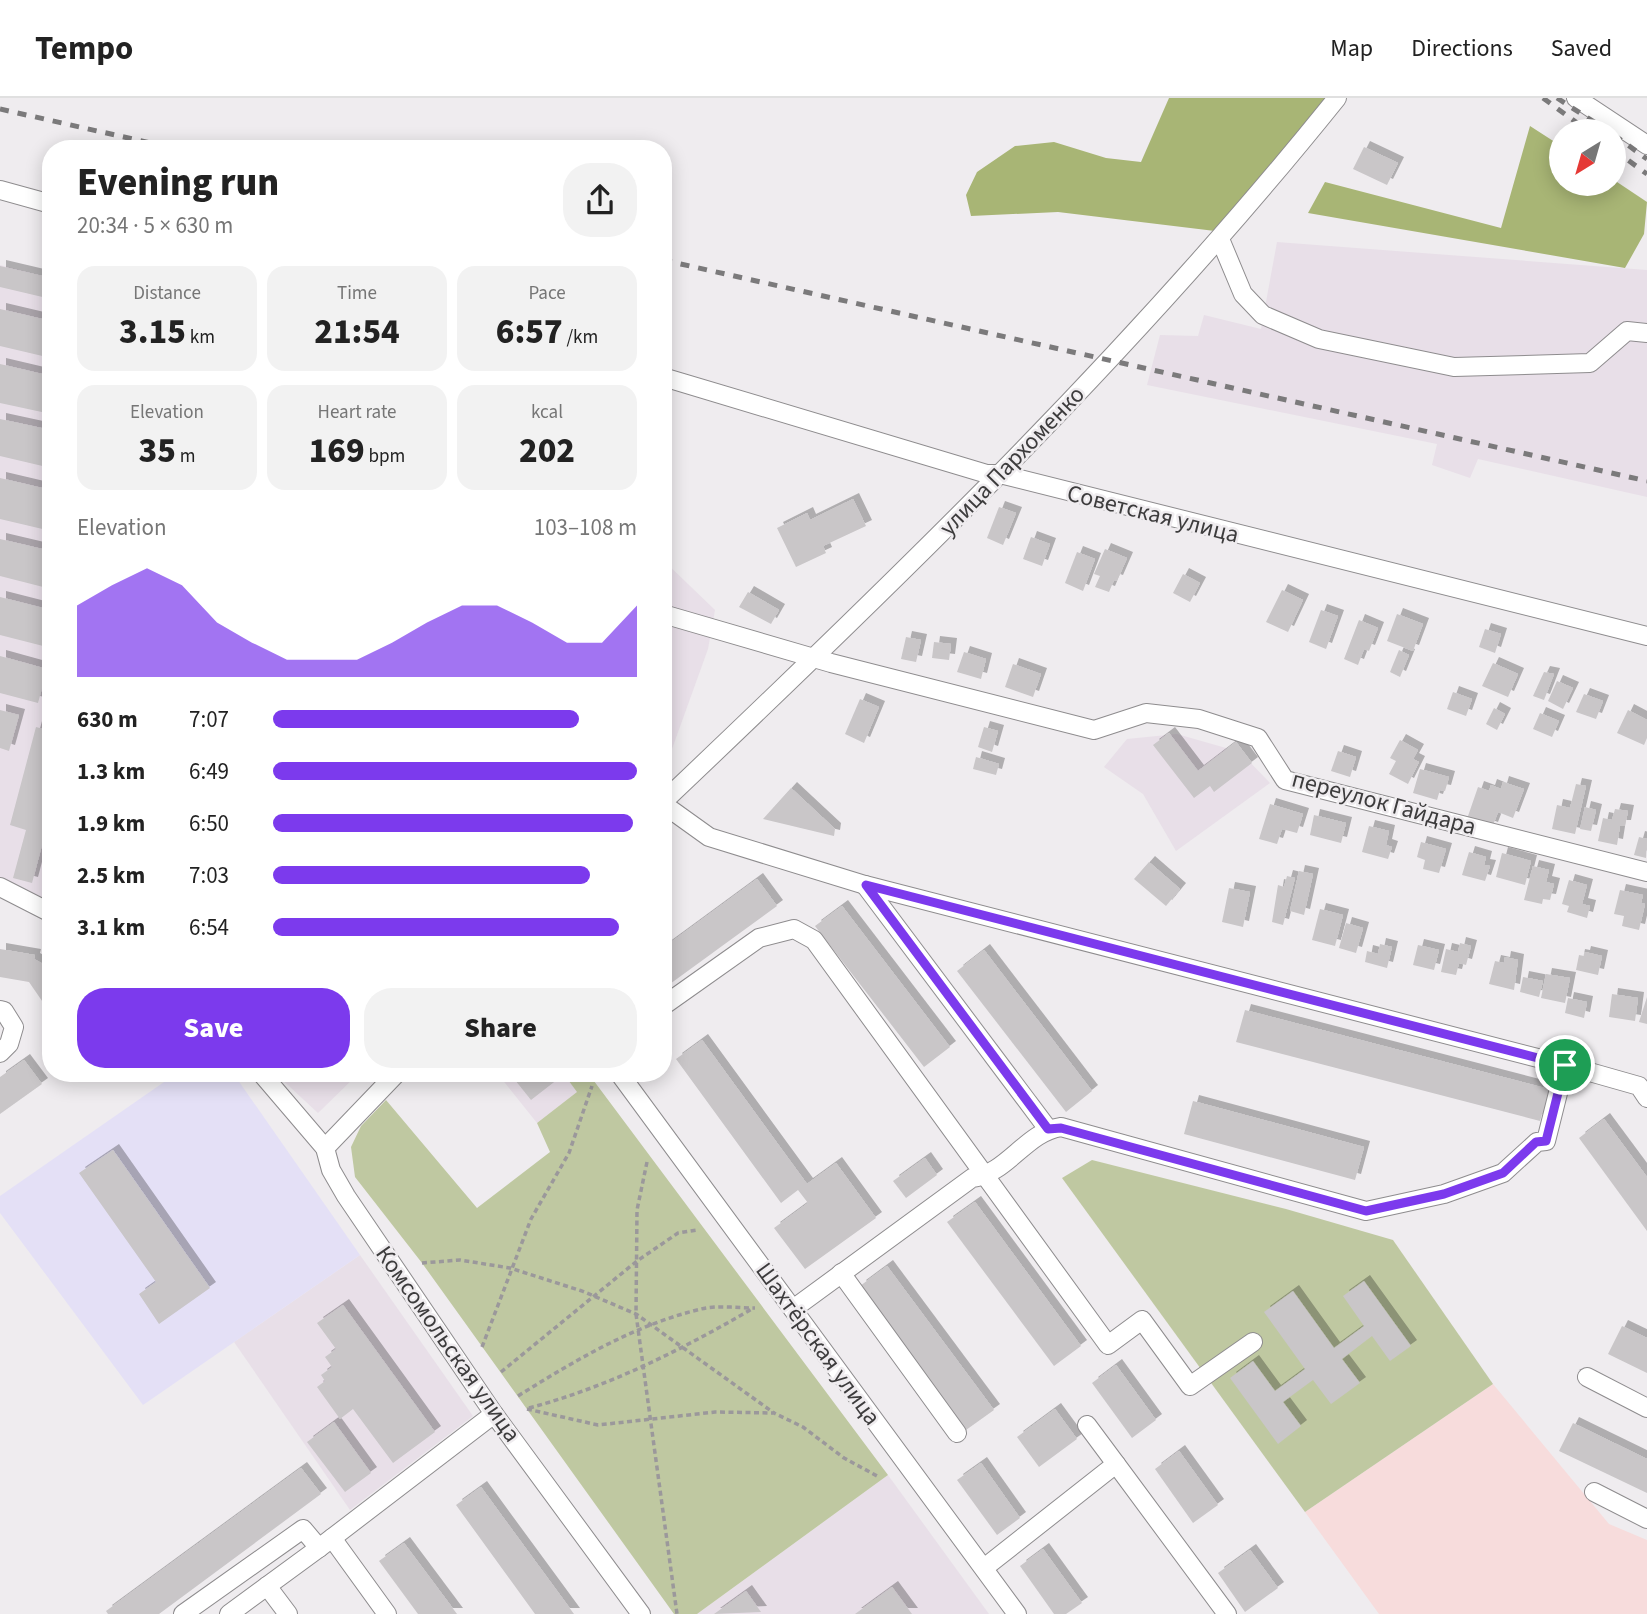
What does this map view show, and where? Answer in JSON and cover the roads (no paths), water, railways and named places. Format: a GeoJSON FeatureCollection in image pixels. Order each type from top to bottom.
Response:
{"type":"FeatureCollection","features":[{"type":"Feature","properties":{"kind":"street","name":"улица Пархоменко"},"geometry":{"type":"LineString","coordinates":[[672,794],[815,657],[1109,361],[1220,239],[1337,98]]}},
{"type":"Feature","properties":{"kind":"street"},"geometry":{"type":"LineString","coordinates":[[1576,98],[1647,145]]}},
{"type":"Feature","properties":{"kind":"street"},"geometry":{"type":"LineString","coordinates":[[0,190],[42,202]]}},
{"type":"Feature","properties":{"kind":"street"},"geometry":{"type":"LineString","coordinates":[[1220,239],[1243,294],[1263,315],[1319,339],[1454,367],[1590,362],[1627,331],[1647,333]]}},
{"type":"Feature","properties":{"kind":"street","name":"Советская улица"},"geometry":{"type":"LineString","coordinates":[[672,380],[987,474],[999,474],[1647,636]]}},
{"type":"Feature","properties":{"kind":"street","name":"переулок Гайдара"},"geometry":{"type":"LineString","coordinates":[[672,617],[1094,730],[1146,713],[1199,719],[1258,738],[1285,780],[1647,872]]}},
{"type":"Feature","properties":{"kind":"street"},"geometry":{"type":"LineString","coordinates":[[672,810],[709,837],[866,885],[1565,1065],[1644,1090]]}},
{"type":"Feature","properties":{"kind":"street"},"geometry":{"type":"LineString","coordinates":[[866,885],[1048,1129]]}},
{"type":"Feature","properties":{"kind":"street"},"geometry":{"type":"LineString","coordinates":[[0,887],[42,908]]}},
{"type":"Feature","properties":{"kind":"street"},"geometry":{"type":"LineString","coordinates":[[672,1000],[760,938],[794,929],[814,940],[1108,1345],[1142,1320],[1190,1386],[1253,1342]]}},
{"type":"Feature","properties":{"kind":"street"},"geometry":{"type":"LineString","coordinates":[[0,1010],[4,1011],[13,1027],[9,1044],[0,1053]]}},
{"type":"Feature","properties":{"kind":"street"},"geometry":{"type":"LineString","coordinates":[[793,1309],[972,1178],[986,1176],[1048,1129],[1061,1128],[1366,1211],[1444,1194],[1503,1173],[1536,1142],[1546,1141],[1565,1065]]}},
{"type":"Feature","properties":{"kind":"street","name":"Комсомольская улица"},"geometry":{"type":"LineString","coordinates":[[269,1082],[325,1148],[331,1170],[346,1196],[494,1414],[641,1614]]}},
{"type":"Feature","properties":{"kind":"street"},"geometry":{"type":"LineString","coordinates":[[325,1148],[388,1082]]}},
{"type":"Feature","properties":{"kind":"street","name":"Шахтёрская улица"},"geometry":{"type":"LineString","coordinates":[[627,1082],[1017,1614]]}},
{"type":"Feature","properties":{"kind":"street"},"geometry":{"type":"LineString","coordinates":[[841,1273],[957,1433]]}},
{"type":"Feature","properties":{"kind":"street"},"geometry":{"type":"LineString","coordinates":[[1587,1377],[1647,1408]]}},
{"type":"Feature","properties":{"kind":"street"},"geometry":{"type":"LineString","coordinates":[[229,1614],[494,1414]]}},
{"type":"Feature","properties":{"kind":"street"},"geometry":{"type":"LineString","coordinates":[[1087,1425],[1227,1614]]}},
{"type":"Feature","properties":{"kind":"street"},"geometry":{"type":"LineString","coordinates":[[984,1568],[1116,1464]]}},
{"type":"Feature","properties":{"kind":"street"},"geometry":{"type":"LineString","coordinates":[[1594,1492],[1647,1519]]}},
{"type":"Feature","properties":{"kind":"street"},"geometry":{"type":"LineString","coordinates":[[183,1614],[303,1529],[325,1543],[387,1614]]}},
{"type":"Feature","properties":{"kind":"street"},"geometry":{"type":"LineString","coordinates":[[267,1586],[288,1614]]}},
{"type":"Feature","properties":{"kind":"railway"},"geometry":{"type":"LineString","coordinates":[[1543,98],[1572,119]]}},
{"type":"Feature","properties":{"kind":"railway"},"geometry":{"type":"LineString","coordinates":[[1557,98],[1589,119]]}},
{"type":"Feature","properties":{"kind":"railway"},"geometry":{"type":"LineString","coordinates":[[0,109],[137,140]]}},
{"type":"Feature","properties":{"kind":"railway"},"geometry":{"type":"LineString","coordinates":[[1626,144],[1647,159]]}},
{"type":"Feature","properties":{"kind":"railway"},"geometry":{"type":"LineString","coordinates":[[1626,159],[1647,174]]}},
{"type":"Feature","properties":{"kind":"railway"},"geometry":{"type":"LineString","coordinates":[[672,262],[1647,481]]}}]}
